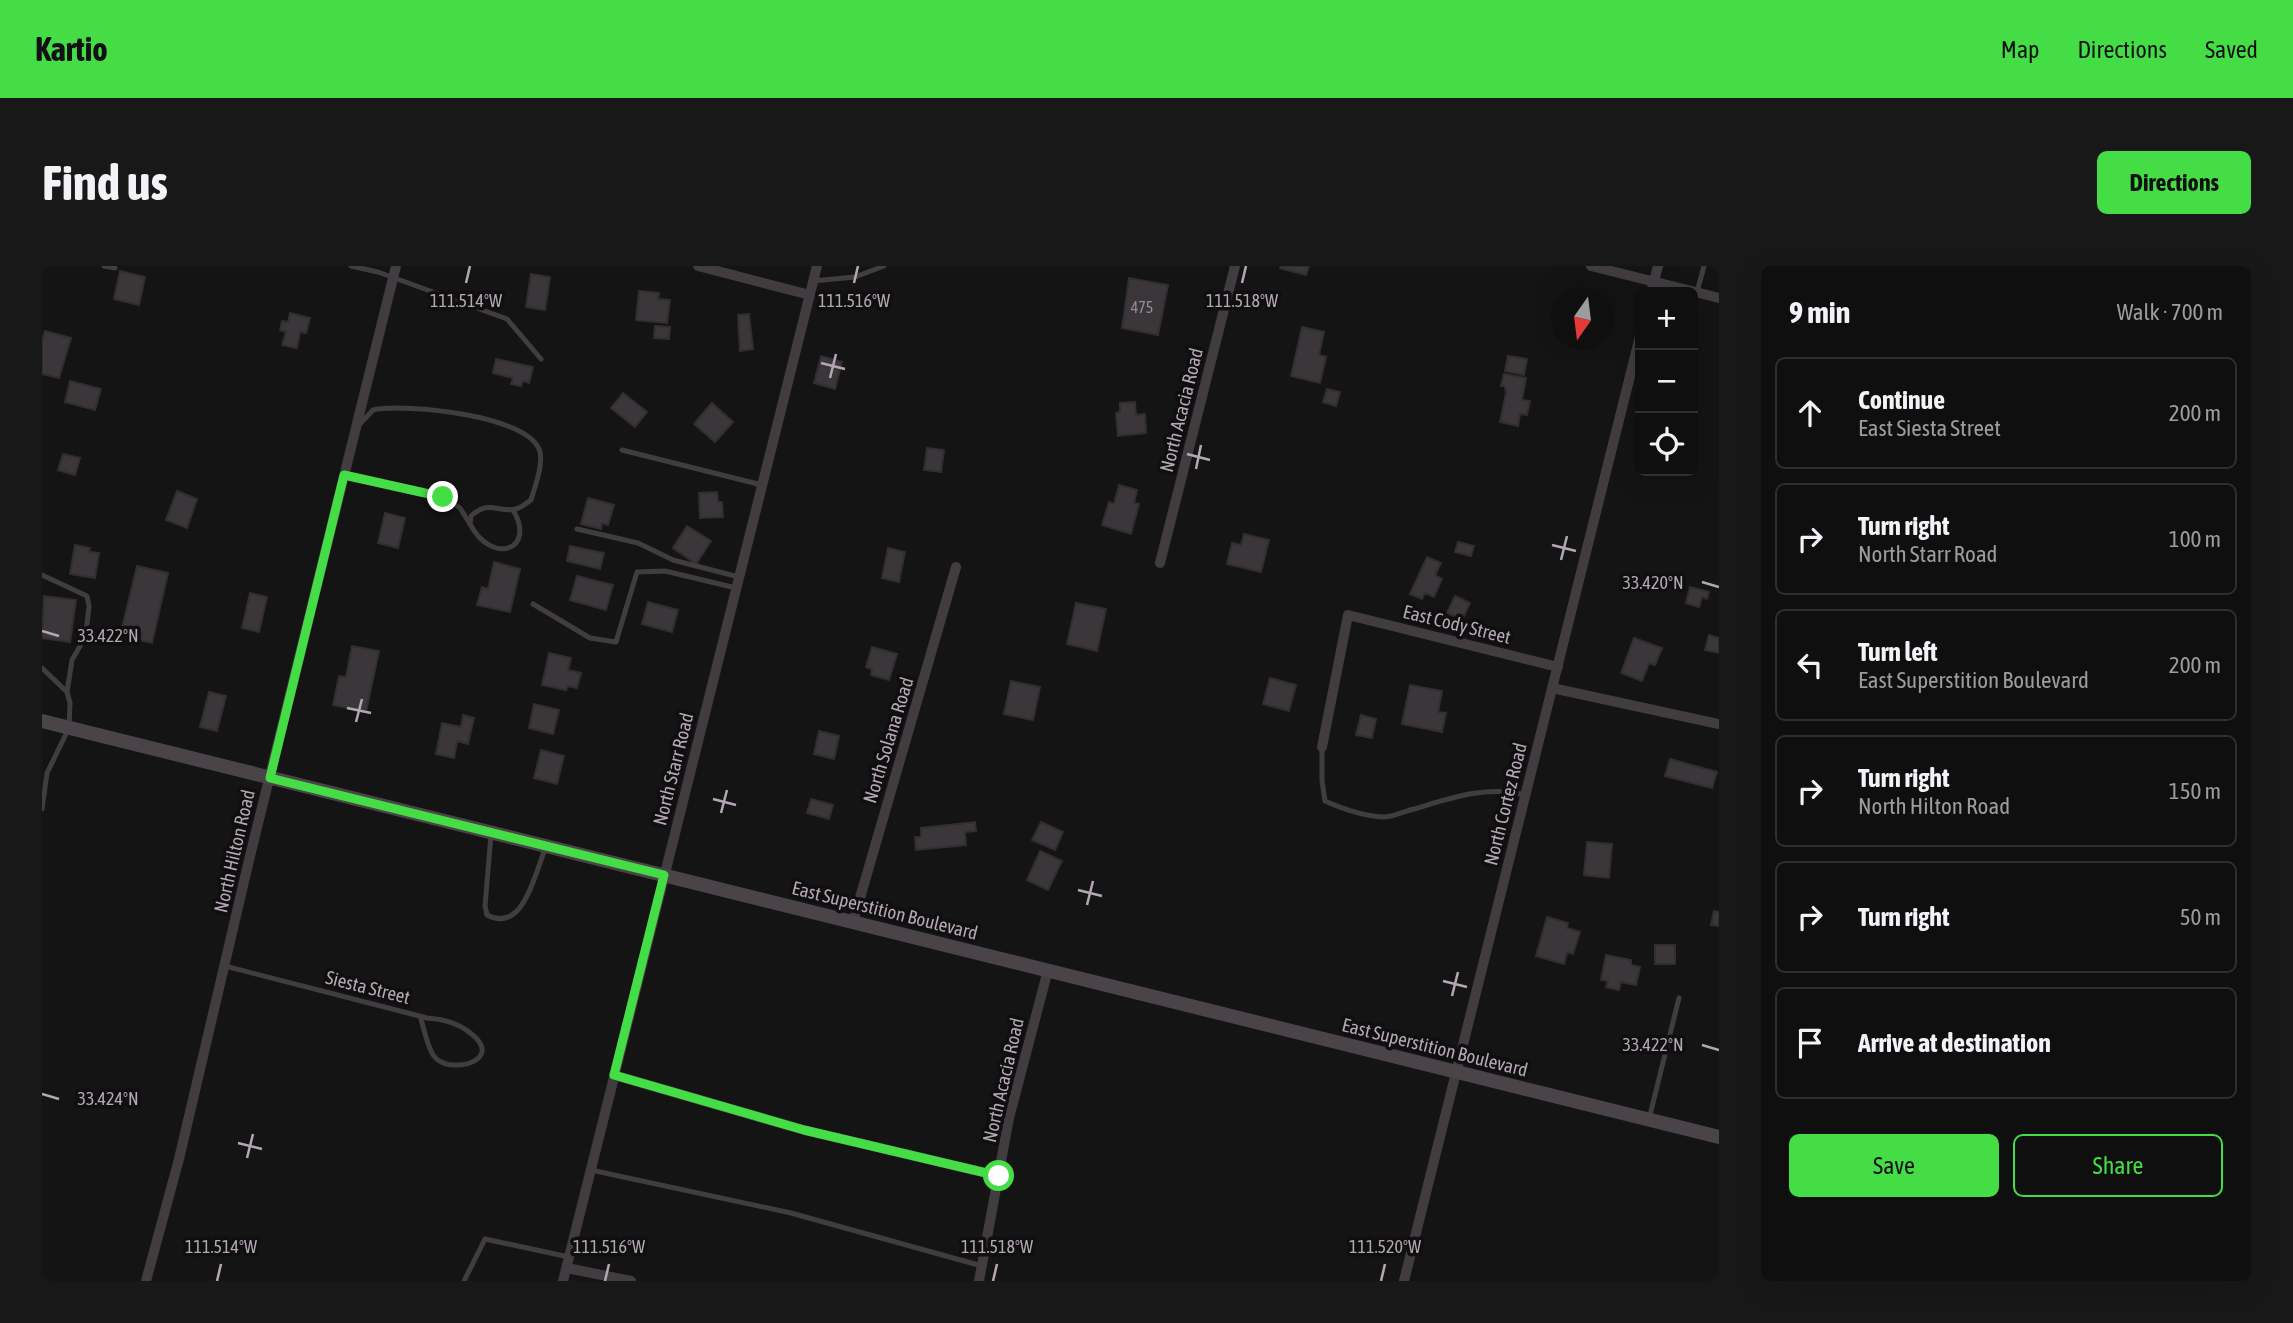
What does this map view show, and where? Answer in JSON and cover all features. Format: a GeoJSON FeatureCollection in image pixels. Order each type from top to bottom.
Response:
{"type":"FeatureCollection","features":[{"type":"Feature","properties":{"kind":"main road","name":"East Superstition Boulevard"},"geometry":{"type":"LineString","coordinates":[[42,721],[1719,1137]]}},
{"type":"Feature","properties":{"kind":"street","name":"North Hilton Road"},"geometry":{"type":"LineString","coordinates":[[146,1281],[179,1159],[396,266]]}},
{"type":"Feature","properties":{"kind":"street"},"geometry":{"type":"LineString","coordinates":[[698,266],[810,295]]}},
{"type":"Feature","properties":{"kind":"street","name":"North Starr Road"},"geometry":{"type":"LineString","coordinates":[[564,1281],[817,266]]}},
{"type":"Feature","properties":{"kind":"street","name":"North Acacia Road"},"geometry":{"type":"LineString","coordinates":[[1160,563],[1236,266]]}},
{"type":"Feature","properties":{"kind":"street"},"geometry":{"type":"LineString","coordinates":[[1591,266],[1652,287],[1658,266]]}},
{"type":"Feature","properties":{"kind":"street"},"geometry":{"type":"LineString","coordinates":[[1698,292],[1719,298]]}},
{"type":"Feature","properties":{"kind":"street","name":"North Cortez Road"},"geometry":{"type":"LineString","coordinates":[[1404,1281],[1637,350]]}},
{"type":"Feature","properties":{"kind":"street","name":"North Solana Road"},"geometry":{"type":"LineString","coordinates":[[853,922],[956,567]]}},
{"type":"Feature","properties":{"kind":"street","name":"East Cody Street"},"geometry":{"type":"LineString","coordinates":[[1322,747],[1348,615],[1558,667]]}},
{"type":"Feature","properties":{"kind":"street"},"geometry":{"type":"LineString","coordinates":[[1552,688],[1719,724]]}},
{"type":"Feature","properties":{"kind":"street","name":"North Acacia Road"},"geometry":{"type":"LineString","coordinates":[[979,1281],[1009,1118],[1048,970]]}},
{"type":"Feature","properties":{"kind":"street"},"geometry":{"type":"LineString","coordinates":[[614,1075],[804,1130],[999,1176]]}},
{"type":"Feature","properties":{"kind":"street"},"geometry":{"type":"LineString","coordinates":[[568,1263],[631,1281]]}},
{"type":"Feature","properties":{"kind":"lane"},"geometry":{"type":"LineString","coordinates":[[104,266],[115,268]]}},
{"type":"Feature","properties":{"kind":"lane"},"geometry":{"type":"LineString","coordinates":[[351,266],[378,272],[507,318],[541,359]]}},
{"type":"Feature","properties":{"kind":"lane"},"geometry":{"type":"LineString","coordinates":[[813,281],[855,277],[884,266]]}},
{"type":"Feature","properties":{"kind":"lane"},"geometry":{"type":"LineString","coordinates":[[1698,288],[1704,266]]}},
{"type":"Feature","properties":{"kind":"lane"},"geometry":{"type":"LineString","coordinates":[[356,429],[373,410],[406,407],[471,417],[520,431],[535,442],[540,452],[540,462],[531,500],[513,510],[489,506],[478,509],[471,516],[470,524]]}},
{"type":"Feature","properties":{"kind":"lane"},"geometry":{"type":"LineString","coordinates":[[622,450],[762,485]]}},
{"type":"Feature","properties":{"kind":"lane"},"geometry":{"type":"LineString","coordinates":[[344,475],[443,497],[460,508],[486,545],[507,549],[514,546],[519,537],[521,522],[513,510]]}},
{"type":"Feature","properties":{"kind":"lane"},"geometry":{"type":"LineString","coordinates":[[577,529],[638,543],[673,560],[738,582]]}},
{"type":"Feature","properties":{"kind":"lane"},"geometry":{"type":"LineString","coordinates":[[533,604],[590,638],[616,642],[637,572],[665,571],[738,582]]}},
{"type":"Feature","properties":{"kind":"lane"},"geometry":{"type":"LineString","coordinates":[[42,575],[87,596],[89,606],[83,641],[72,660],[67,692],[70,703],[69,728],[45,775],[42,809]]}},
{"type":"Feature","properties":{"kind":"lane"},"geometry":{"type":"LineString","coordinates":[[42,668],[67,692]]}},
{"type":"Feature","properties":{"kind":"lane"},"geometry":{"type":"LineString","coordinates":[[1322,747],[1325,801],[1342,808],[1385,817],[1462,795],[1493,790],[1507,790],[1525,795]]}},
{"type":"Feature","properties":{"kind":"lane"},"geometry":{"type":"LineString","coordinates":[[491,832],[485,906],[487,915],[497,920],[508,919],[520,909],[546,846]]}},
{"type":"Feature","properties":{"kind":"lane","name":"Siesta Street"},"geometry":{"type":"LineString","coordinates":[[225,966],[420,1016],[441,1018],[475,1037],[480,1044],[478,1060],[464,1066],[447,1065],[437,1060],[432,1054],[420,1016]]}},
{"type":"Feature","properties":{"kind":"lane"},"geometry":{"type":"LineString","coordinates":[[1649,1119],[1679,998]]}},
{"type":"Feature","properties":{"kind":"lane"},"geometry":{"type":"LineString","coordinates":[[591,1170],[791,1213],[983,1267]]}},
{"type":"Feature","properties":{"kind":"lane"},"geometry":{"type":"LineString","coordinates":[[464,1281],[485,1239],[568,1263]]}},
{"type":"Feature","properties":{"kind":"building"},"geometry":{"type":"Polygon","coordinates":[[[1309,266],[1306,275],[1280,268],[1309,266]]]}},
{"type":"Feature","properties":{"kind":"building"},"geometry":{"type":"Polygon","coordinates":[[[120,271],[145,277],[139,305],[114,299],[120,271]]]}},
{"type":"Feature","properties":{"kind":"building"},"geometry":{"type":"Polygon","coordinates":[[[531,274],[550,277],[545,310],[526,307],[531,274]]]}},
{"type":"Feature","properties":{"kind":"building"},"geometry":{"type":"Polygon","coordinates":[[[1129,278],[1168,285],[1158,335],[1122,328],[1129,278]]]}},
{"type":"Feature","properties":{"kind":"building"},"geometry":{"type":"Polygon","coordinates":[[[639,291],[659,293],[658,299],[670,300],[667,323],[636,320],[639,291]]]}},
{"type":"Feature","properties":{"kind":"building"},"geometry":{"type":"Polygon","coordinates":[[[290,313],[310,318],[306,333],[300,332],[297,348],[282,345],[286,332],[280,330],[282,321],[288,322],[290,313]]]}},
{"type":"Feature","properties":{"kind":"building"},"geometry":{"type":"Polygon","coordinates":[[[749,314],[753,349],[740,351],[738,315],[749,314]]]}},
{"type":"Feature","properties":{"kind":"building"},"geometry":{"type":"Polygon","coordinates":[[[655,326],[670,327],[669,339],[654,338],[655,326]]]}},
{"type":"Feature","properties":{"kind":"building"},"geometry":{"type":"Polygon","coordinates":[[[1302,327],[1324,332],[1319,355],[1326,357],[1320,383],[1291,376],[1302,327]]]}},
{"type":"Feature","properties":{"kind":"building"},"geometry":{"type":"Polygon","coordinates":[[[45,331],[71,338],[59,378],[42,374],[42,341],[45,331]]]}},
{"type":"Feature","properties":{"kind":"building"},"geometry":{"type":"Polygon","coordinates":[[[821,356],[842,362],[835,389],[814,383],[821,356]]]}},
{"type":"Feature","properties":{"kind":"building"},"geometry":{"type":"Polygon","coordinates":[[[1508,356],[1527,359],[1524,375],[1505,371],[1508,356]]]}},
{"type":"Feature","properties":{"kind":"building"},"geometry":{"type":"Polygon","coordinates":[[[496,359],[533,367],[529,383],[523,381],[521,386],[511,384],[513,378],[493,373],[496,359]]]}},
{"type":"Feature","properties":{"kind":"building"},"geometry":{"type":"Polygon","coordinates":[[[1504,374],[1526,378],[1522,400],[1530,401],[1527,415],[1520,414],[1518,426],[1500,422],[1506,393],[1505,386],[1501,386],[1504,374]]]}},
{"type":"Feature","properties":{"kind":"building"},"geometry":{"type":"Polygon","coordinates":[[[70,381],[101,389],[95,410],[65,402],[70,381]]]}},
{"type":"Feature","properties":{"kind":"building"},"geometry":{"type":"Polygon","coordinates":[[[1327,389],[1340,392],[1336,406],[1323,402],[1327,389]]]}},
{"type":"Feature","properties":{"kind":"building"},"geometry":{"type":"Polygon","coordinates":[[[623,393],[647,412],[635,427],[611,408],[623,393]]]}},
{"type":"Feature","properties":{"kind":"building"},"geometry":{"type":"Polygon","coordinates":[[[1135,402],[1136,415],[1145,414],[1146,433],[1118,436],[1116,413],[1120,412],[1120,403],[1135,402]]]}},
{"type":"Feature","properties":{"kind":"building"},"geometry":{"type":"Polygon","coordinates":[[[712,403],[733,422],[715,442],[694,424],[712,403]]]}},
{"type":"Feature","properties":{"kind":"building"},"geometry":{"type":"Polygon","coordinates":[[[927,448],[944,450],[941,472],[924,470],[927,448]]]}},
{"type":"Feature","properties":{"kind":"building"},"geometry":{"type":"Polygon","coordinates":[[[63,454],[80,458],[75,475],[58,470],[63,454]]]}},
{"type":"Feature","properties":{"kind":"building"},"geometry":{"type":"Polygon","coordinates":[[[1119,485],[1137,490],[1134,503],[1139,504],[1131,534],[1102,525],[1109,502],[1114,504],[1119,485]]]}},
{"type":"Feature","properties":{"kind":"building"},"geometry":{"type":"Polygon","coordinates":[[[177,491],[197,499],[187,528],[166,520],[177,491]]]}},
{"type":"Feature","properties":{"kind":"building"},"geometry":{"type":"Polygon","coordinates":[[[717,492],[718,502],[722,502],[723,517],[700,518],[699,493],[717,492]]]}},
{"type":"Feature","properties":{"kind":"building"},"geometry":{"type":"Polygon","coordinates":[[[588,498],[614,505],[608,525],[602,523],[601,529],[581,524],[588,498]]]}},
{"type":"Feature","properties":{"kind":"building"},"geometry":{"type":"Polygon","coordinates":[[[385,513],[405,518],[398,548],[378,543],[385,513]]]}},
{"type":"Feature","properties":{"kind":"building"},"geometry":{"type":"Polygon","coordinates":[[[687,526],[711,541],[696,564],[673,548],[687,526]]]}},
{"type":"Feature","properties":{"kind":"building"},"geometry":{"type":"Polygon","coordinates":[[[1244,534],[1269,540],[1261,572],[1227,564],[1232,543],[1241,545],[1244,534]]]}},
{"type":"Feature","properties":{"kind":"building"},"geometry":{"type":"Polygon","coordinates":[[[1458,542],[1474,546],[1471,556],[1455,552],[1458,542]]]}},
{"type":"Feature","properties":{"kind":"building"},"geometry":{"type":"Polygon","coordinates":[[[75,545],[90,548],[89,552],[99,553],[95,578],[70,574],[75,545]]]}},
{"type":"Feature","properties":{"kind":"building"},"geometry":{"type":"Polygon","coordinates":[[[570,546],[604,553],[600,569],[567,561],[570,546]]]}},
{"type":"Feature","properties":{"kind":"building"},"geometry":{"type":"Polygon","coordinates":[[[888,548],[905,552],[899,582],[882,578],[888,548]]]}},
{"type":"Feature","properties":{"kind":"building"},"geometry":{"type":"Polygon","coordinates":[[[1427,557],[1441,563],[1435,575],[1442,579],[1434,597],[1425,593],[1422,599],[1410,594],[1427,557]]]}},
{"type":"Feature","properties":{"kind":"building"},"geometry":{"type":"Polygon","coordinates":[[[494,562],[520,569],[510,612],[477,605],[482,587],[488,589],[494,562]]]}},
{"type":"Feature","properties":{"kind":"building"},"geometry":{"type":"Polygon","coordinates":[[[137,566],[168,573],[152,643],[140,640],[142,633],[122,628],[137,566]]]}},
{"type":"Feature","properties":{"kind":"building"},"geometry":{"type":"Polygon","coordinates":[[[577,576],[613,585],[606,610],[570,600],[577,576]]]}},
{"type":"Feature","properties":{"kind":"building"},"geometry":{"type":"Polygon","coordinates":[[[1690,587],[1709,592],[1707,599],[1702,597],[1699,607],[1686,603],[1690,587]]]}},
{"type":"Feature","properties":{"kind":"building"},"geometry":{"type":"Polygon","coordinates":[[[250,593],[267,597],[259,632],[242,628],[250,593]]]}},
{"type":"Feature","properties":{"kind":"building"},"geometry":{"type":"Polygon","coordinates":[[[44,596],[76,600],[70,642],[42,638],[44,596]]]}},
{"type":"Feature","properties":{"kind":"building"},"geometry":{"type":"Polygon","coordinates":[[[1455,596],[1470,603],[1462,620],[1447,613],[1455,596]]]}},
{"type":"Feature","properties":{"kind":"building"},"geometry":{"type":"Polygon","coordinates":[[[648,602],[678,610],[672,632],[642,624],[648,602]]]}},
{"type":"Feature","properties":{"kind":"building"},"geometry":{"type":"Polygon","coordinates":[[[1076,603],[1106,609],[1097,651],[1067,644],[1076,603]]]}},
{"type":"Feature","properties":{"kind":"building"},"geometry":{"type":"Polygon","coordinates":[[[1709,635],[1719,638],[1719,653],[1705,650],[1709,635]]]}},
{"type":"Feature","properties":{"kind":"building"},"geometry":{"type":"Polygon","coordinates":[[[1634,638],[1662,648],[1655,665],[1649,663],[1642,681],[1621,673],[1634,638]]]}},
{"type":"Feature","properties":{"kind":"building"},"geometry":{"type":"Polygon","coordinates":[[[352,646],[379,651],[366,712],[333,705],[339,676],[346,677],[352,646]]]}},
{"type":"Feature","properties":{"kind":"building"},"geometry":{"type":"Polygon","coordinates":[[[872,647],[897,654],[889,680],[871,675],[872,669],[866,667],[872,647]]]}},
{"type":"Feature","properties":{"kind":"building"},"geometry":{"type":"Polygon","coordinates":[[[549,653],[571,658],[568,670],[581,673],[577,688],[568,686],[566,690],[542,685],[549,653]]]}},
{"type":"Feature","properties":{"kind":"building"},"geometry":{"type":"Polygon","coordinates":[[[1270,678],[1296,685],[1289,711],[1263,704],[1270,678]]]}},
{"type":"Feature","properties":{"kind":"building"},"geometry":{"type":"Polygon","coordinates":[[[1011,681],[1040,687],[1033,720],[1004,714],[1011,681]]]}},
{"type":"Feature","properties":{"kind":"building"},"geometry":{"type":"Polygon","coordinates":[[[1410,685],[1442,691],[1438,712],[1446,713],[1442,732],[1402,724],[1410,685]]]}},
{"type":"Feature","properties":{"kind":"building"},"geometry":{"type":"Polygon","coordinates":[[[209,692],[226,696],[217,731],[200,727],[209,692]]]}},
{"type":"Feature","properties":{"kind":"building"},"geometry":{"type":"Polygon","coordinates":[[[534,704],[559,710],[553,734],[529,728],[534,704]]]}},
{"type":"Feature","properties":{"kind":"building"},"geometry":{"type":"Polygon","coordinates":[[[463,715],[474,718],[468,744],[457,741],[454,758],[436,754],[442,723],[461,727],[463,715]]]}},
{"type":"Feature","properties":{"kind":"building"},"geometry":{"type":"Polygon","coordinates":[[[1361,715],[1376,719],[1372,738],[1356,735],[1361,715]]]}},
{"type":"Feature","properties":{"kind":"building"},"geometry":{"type":"Polygon","coordinates":[[[819,731],[839,736],[834,759],[814,754],[819,731]]]}},
{"type":"Feature","properties":{"kind":"building"},"geometry":{"type":"Polygon","coordinates":[[[541,750],[564,756],[557,784],[534,778],[541,750]]]}},
{"type":"Feature","properties":{"kind":"building"},"geometry":{"type":"Polygon","coordinates":[[[1670,759],[1717,772],[1712,788],[1665,776],[1670,759]]]}},
{"type":"Feature","properties":{"kind":"building"},"geometry":{"type":"Polygon","coordinates":[[[811,799],[833,805],[829,819],[807,813],[811,799]]]}},
{"type":"Feature","properties":{"kind":"building"},"geometry":{"type":"Polygon","coordinates":[[[975,822],[976,831],[965,832],[966,845],[916,850],[915,837],[921,837],[921,828],[975,822]]]}},
{"type":"Feature","properties":{"kind":"building"},"geometry":{"type":"Polygon","coordinates":[[[1041,822],[1063,832],[1055,850],[1032,840],[1041,822]]]}},
{"type":"Feature","properties":{"kind":"building"},"geometry":{"type":"Polygon","coordinates":[[[1587,842],[1612,844],[1609,878],[1584,875],[1587,842]]]}},
{"type":"Feature","properties":{"kind":"building"},"geometry":{"type":"Polygon","coordinates":[[[1040,851],[1062,861],[1048,890],[1027,880],[1040,851]]]}},
{"type":"Feature","properties":{"kind":"building"},"geometry":{"type":"Polygon","coordinates":[[[1714,911],[1719,912],[1719,926],[1711,925],[1714,911]]]}},
{"type":"Feature","properties":{"kind":"building"},"geometry":{"type":"Polygon","coordinates":[[[1547,917],[1568,923],[1567,928],[1580,932],[1573,954],[1567,952],[1564,964],[1536,956],[1547,917]]]}},
{"type":"Feature","properties":{"kind":"building"},"geometry":{"type":"Polygon","coordinates":[[[1655,945],[1675,945],[1675,964],[1655,964],[1655,945]]]}},
{"type":"Feature","properties":{"kind":"building"},"geometry":{"type":"Polygon","coordinates":[[[1606,955],[1631,960],[1631,965],[1640,967],[1636,985],[1621,982],[1619,990],[1606,987],[1608,981],[1601,980],[1606,955]]]}},
{"type":"Feature","properties":{"kind":"route"},"geometry":{"type":"LineString","coordinates":[[443,497],[344,475],[270,778],[664,875],[614,1075],[804,1130],[999,1176]]}}]}
